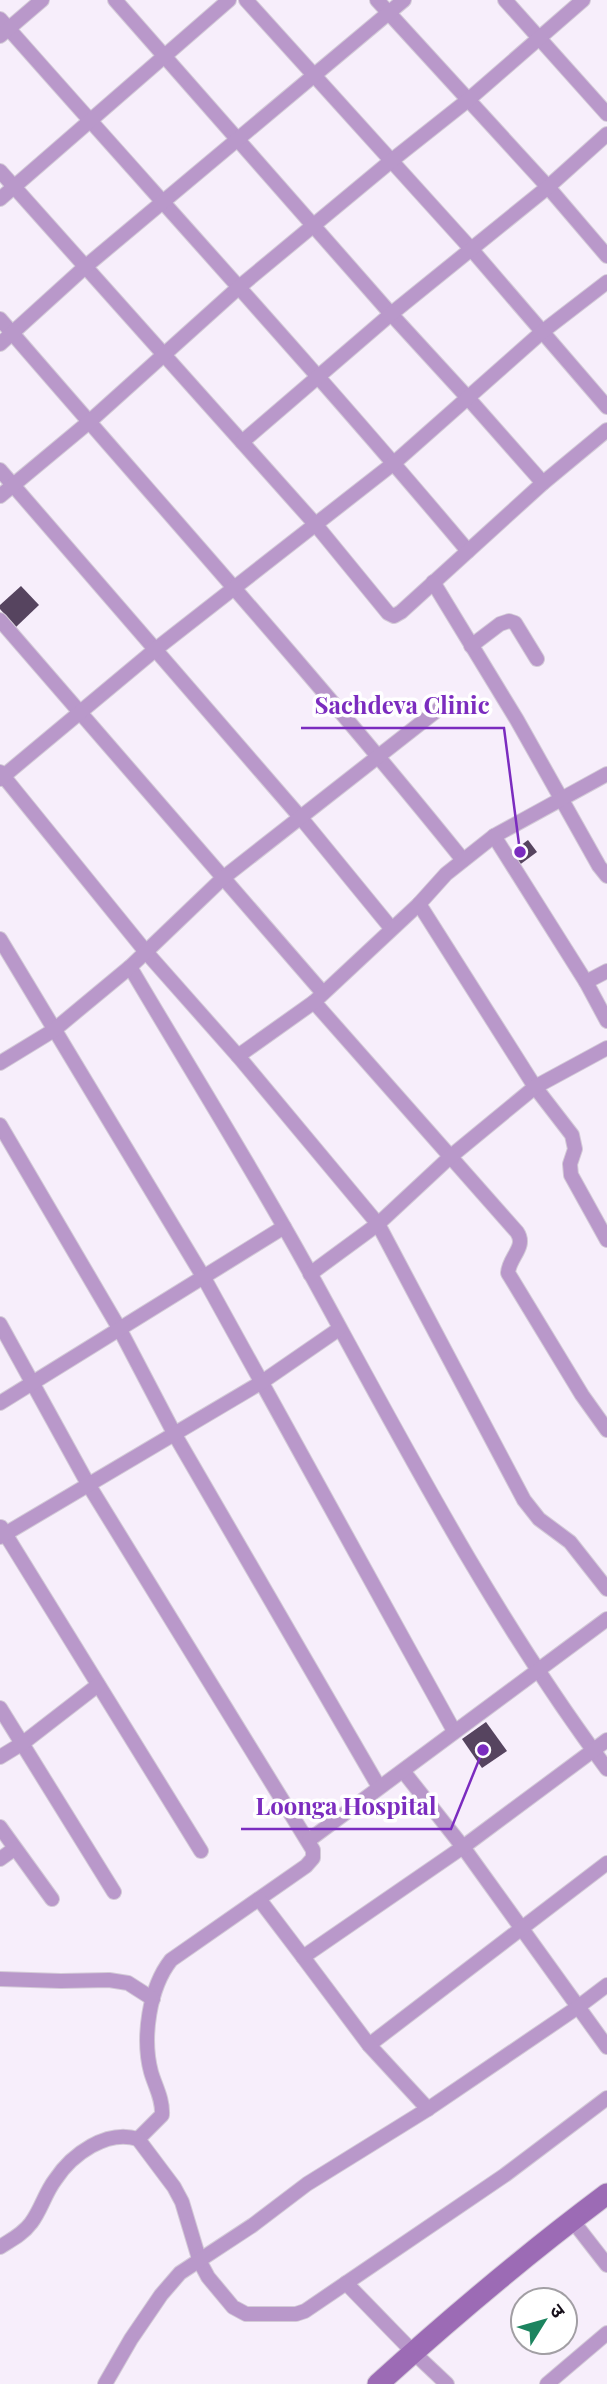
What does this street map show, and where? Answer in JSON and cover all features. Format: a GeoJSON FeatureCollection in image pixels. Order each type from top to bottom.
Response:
{"type":"FeatureCollection","features":[{"type":"Feature","properties":{"kind":"main road"},"geometry":{"type":"LineString","coordinates":[[378,2384],[572,2220],[607,2194]]}},
{"type":"Feature","properties":{"kind":"street"},"geometry":{"type":"LineString","coordinates":[[42,0],[3,28],[91,119],[394,463],[468,551]]}},
{"type":"Feature","properties":{"kind":"street"},"geometry":{"type":"LineString","coordinates":[[115,0],[391,314],[544,483]]}},
{"type":"Feature","properties":{"kind":"street"},"geometry":{"type":"LineString","coordinates":[[0,199],[229,0]]}},
{"type":"Feature","properties":{"kind":"street"},"geometry":{"type":"LineString","coordinates":[[246,0],[472,250],[607,407]]}},
{"type":"Feature","properties":{"kind":"street"},"geometry":{"type":"LineString","coordinates":[[377,0],[548,187],[607,256]]}},
{"type":"Feature","properties":{"kind":"street"},"geometry":{"type":"LineString","coordinates":[[0,344],[85,267],[404,0]]}},
{"type":"Feature","properties":{"kind":"street"},"geometry":{"type":"LineString","coordinates":[[505,0],[607,114]]}},
{"type":"Feature","properties":{"kind":"street"},"geometry":{"type":"LineString","coordinates":[[0,496],[89,422],[238,288],[390,161],[468,100],[583,0]]}},
{"type":"Feature","properties":{"kind":"street"},"geometry":{"type":"LineString","coordinates":[[242,442],[391,314],[548,187],[607,134]]}},
{"type":"Feature","properties":{"kind":"street"},"geometry":{"type":"LineString","coordinates":[[0,171],[316,525],[388,613],[394,616],[607,430]]}},
{"type":"Feature","properties":{"kind":"street"},"geometry":{"type":"LineString","coordinates":[[607,282],[542,332],[394,463],[156,649],[1,776],[146,952],[238,1056],[378,1224],[524,1500],[539,1519],[570,1542],[607,1589]]}},
{"type":"Feature","properties":{"kind":"street"},"geometry":{"type":"LineString","coordinates":[[0,319],[236,588],[379,756],[463,860]]}},
{"type":"Feature","properties":{"kind":"street"},"geometry":{"type":"LineString","coordinates":[[0,470],[301,818],[391,928]]}},
{"type":"Feature","properties":{"kind":"street"},"geometry":{"type":"LineString","coordinates":[[433,582],[607,876]]}},
{"type":"Feature","properties":{"kind":"street"},"geometry":{"type":"LineString","coordinates":[[0,621],[223,878],[450,1157],[521,1238],[521,1246],[509,1265],[508,1273],[582,1395],[607,1430]]}},
{"type":"Feature","properties":{"kind":"street"},"geometry":{"type":"LineString","coordinates":[[471,646],[509,621],[514,623],[537,659]]}},
{"type":"Feature","properties":{"kind":"street"},"geometry":{"type":"LineString","coordinates":[[0,1063],[54,1030],[130,967],[223,878],[449,701]]}},
{"type":"Feature","properties":{"kind":"street"},"geometry":{"type":"LineString","coordinates":[[238,1056],[318,997],[419,904],[446,874],[494,836],[607,774]]}},
{"type":"Feature","properties":{"kind":"street"},"geometry":{"type":"LineString","coordinates":[[494,836],[586,982],[607,1021]]}},
{"type":"Feature","properties":{"kind":"street"},"geometry":{"type":"LineString","coordinates":[[419,904],[535,1087],[572,1135],[575,1149],[570,1164],[571,1175],[607,1240]]}},
{"type":"Feature","properties":{"kind":"street"},"geometry":{"type":"LineString","coordinates":[[0,939],[204,1278],[454,1731]]}},
{"type":"Feature","properties":{"kind":"street"},"geometry":{"type":"LineString","coordinates":[[130,967],[284,1227],[434,1498],[537,1669],[607,1769]]}},
{"type":"Feature","properties":{"kind":"street"},"geometry":{"type":"LineString","coordinates":[[586,982],[607,971]]}},
{"type":"Feature","properties":{"kind":"street"},"geometry":{"type":"LineString","coordinates":[[310,1274],[378,1224],[450,1157],[535,1087],[607,1048]]}},
{"type":"Feature","properties":{"kind":"street"},"geometry":{"type":"LineString","coordinates":[[0,1125],[119,1328],[175,1435],[379,1787]]}},
{"type":"Feature","properties":{"kind":"street"},"geometry":{"type":"LineString","coordinates":[[0,1403],[284,1227]]}},
{"type":"Feature","properties":{"kind":"street"},"geometry":{"type":"LineString","coordinates":[[0,1324],[88,1484],[313,1850],[313,1858],[306,1866],[171,1960],[163,1971],[153,1999],[147,2038],[148,2058],[163,2106],[162,2115],[138,2139]]}},
{"type":"Feature","properties":{"kind":"street"},"geometry":{"type":"LineString","coordinates":[[201,1851],[2,1532],[175,1435],[262,1382],[339,1329]]}},
{"type":"Feature","properties":{"kind":"street"},"geometry":{"type":"LineString","coordinates":[[309,1840],[607,1619]]}},
{"type":"Feature","properties":{"kind":"street"},"geometry":{"type":"LineString","coordinates":[[0,1757],[23,1743],[98,1685]]}},
{"type":"Feature","properties":{"kind":"street"},"geometry":{"type":"LineString","coordinates":[[0,1708],[114,1892]]}},
{"type":"Feature","properties":{"kind":"street"},"geometry":{"type":"LineString","coordinates":[[303,1957],[463,1847],[607,1740]]}},
{"type":"Feature","properties":{"kind":"street"},"geometry":{"type":"LineString","coordinates":[[403,1771],[463,1847],[607,2047]]}},
{"type":"Feature","properties":{"kind":"street"},"geometry":{"type":"LineString","coordinates":[[0,1827],[52,1899]]}},
{"type":"Feature","properties":{"kind":"street"},"geometry":{"type":"LineString","coordinates":[[0,1859],[14,1849]]}},
{"type":"Feature","properties":{"kind":"street"},"geometry":{"type":"LineString","coordinates":[[369,2045],[607,1863]]}},
{"type":"Feature","properties":{"kind":"street"},"geometry":{"type":"LineString","coordinates":[[259,1899],[369,2045],[428,2109]]}},
{"type":"Feature","properties":{"kind":"street"},"geometry":{"type":"LineString","coordinates":[[0,1979],[109,1980],[128,1983],[153,1999]]}},
{"type":"Feature","properties":{"kind":"street"},"geometry":{"type":"LineString","coordinates":[[105,2384],[131,2339],[161,2295],[180,2273],[200,2262],[307,2184],[428,2109],[607,1985]]}},
{"type":"Feature","properties":{"kind":"street"},"geometry":{"type":"LineString","coordinates":[[0,2247],[15,2238],[32,2222],[55,2179],[71,2162],[104,2139],[126,2135],[138,2139],[174,2187],[182,2202],[200,2262],[221,2294],[239,2312],[246,2314],[296,2314],[314,2306],[505,2175],[607,2098]]}},
{"type":"Feature","properties":{"kind":"street"},"geometry":{"type":"LineString","coordinates":[[572,2220],[607,2265]]}},
{"type":"Feature","properties":{"kind":"street"},"geometry":{"type":"LineString","coordinates":[[346,2283],[447,2384]]}},
{"type":"Feature","properties":{"kind":"street"},"geometry":{"type":"LineString","coordinates":[[547,2384],[607,2333]]}},
{"type":"Feature","properties":{"kind":"building"},"geometry":{"type":"Polygon","coordinates":[[[21,586],[39,605],[16,627],[0,609],[0,605],[21,586]]]}},
{"type":"Feature","properties":{"kind":"building"},"geometry":{"type":"Polygon","coordinates":[[[528,840],[537,852],[518,866],[509,854],[528,840]]]}},
{"type":"Feature","properties":{"kind":"building"},"geometry":{"type":"Polygon","coordinates":[[[486,1722],[507,1751],[482,1768],[462,1739],[486,1722]]]}},
{"type":"Feature","properties":{"kind":"place","name":"Sachdeva Clinic"},"geometry":{"type":"Point","coordinates":[520,852]}},
{"type":"Feature","properties":{"kind":"place","name":"Loonga Hospital"},"geometry":{"type":"Point","coordinates":[483,1750]}}]}
